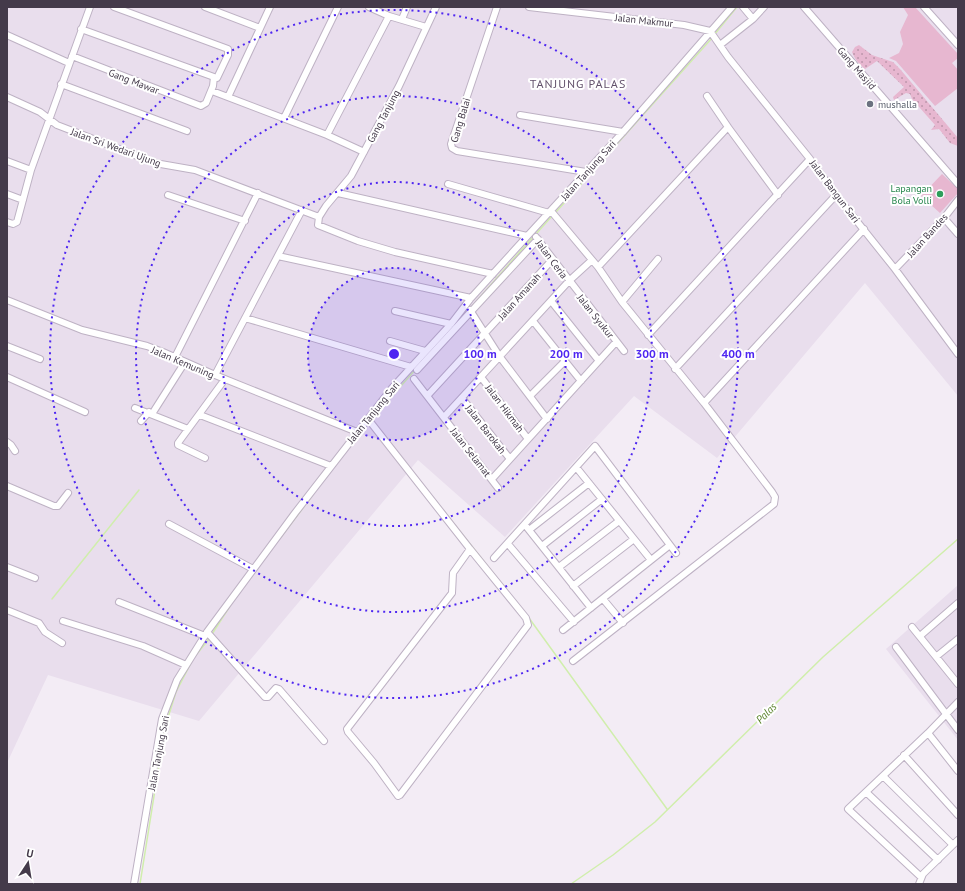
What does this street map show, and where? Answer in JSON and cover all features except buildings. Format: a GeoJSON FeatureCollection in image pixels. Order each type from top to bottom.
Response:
{"type":"FeatureCollection","features":[{"type":"Feature","properties":{"kind":"street"},"geometry":{"type":"LineString","coordinates":[[7,222],[15,224],[17,222],[22,200],[32,170],[90,7]]}},
{"type":"Feature","properties":{"kind":"street"},"geometry":{"type":"LineString","coordinates":[[81,29],[217,78],[228,55],[228,49],[114,7]]}},
{"type":"Feature","properties":{"kind":"street"},"geometry":{"type":"LineString","coordinates":[[205,7],[260,28]]}},
{"type":"Feature","properties":{"kind":"street"},"geometry":{"type":"LineString","coordinates":[[228,97],[270,7]]}},
{"type":"Feature","properties":{"kind":"street"},"geometry":{"type":"LineString","coordinates":[[284,118],[338,7]]}},
{"type":"Feature","properties":{"kind":"street"},"geometry":{"type":"LineString","coordinates":[[369,7],[389,16],[426,27]]}},
{"type":"Feature","properties":{"kind":"street"},"geometry":{"type":"LineString","coordinates":[[402,19],[407,7]]}},
{"type":"Feature","properties":{"kind":"street","name":"Gang Tanjung"},"geometry":{"type":"LineString","coordinates":[[319,217],[326,206],[351,176],[399,86],[436,7]]}},
{"type":"Feature","properties":{"kind":"street","name":"Gang Balai"},"geometry":{"type":"LineString","coordinates":[[497,7],[451,144],[452,148],[455,151],[464,153],[586,172]]}},
{"type":"Feature","properties":{"kind":"street","name":"Jalan Makmur"},"geometry":{"type":"LineString","coordinates":[[529,7],[684,25],[713,34]]}},
{"type":"Feature","properties":{"kind":"street","name":"Jalan Tanjung Sari"},"geometry":{"type":"LineString","coordinates":[[134,884],[162,719],[177,680],[206,634],[356,432],[370,420],[451,324],[468,308],[471,298],[493,274],[533,236],[550,212],[713,34],[732,7]]}},
{"type":"Feature","properties":{"kind":"street"},"geometry":{"type":"LineString","coordinates":[[743,7],[752,19]]}},
{"type":"Feature","properties":{"kind":"street"},"geometry":{"type":"LineString","coordinates":[[720,45],[752,19],[764,7]]}},
{"type":"Feature","properties":{"kind":"street","name":"Gang Masjid"},"geometry":{"type":"LineString","coordinates":[[804,7],[958,184]]}},
{"type":"Feature","properties":{"kind":"street"},"geometry":{"type":"LineString","coordinates":[[924,7],[958,45]]}},
{"type":"Feature","properties":{"kind":"street"},"geometry":{"type":"LineString","coordinates":[[327,135],[389,16]]}},
{"type":"Feature","properties":{"kind":"street","name":"Jalan Bangun Sari"},"geometry":{"type":"LineString","coordinates":[[713,34],[836,195],[895,269],[958,354]]}},
{"type":"Feature","properties":{"kind":"street","name":"Gang Mawar"},"geometry":{"type":"LineString","coordinates":[[7,36],[197,105],[205,104],[212,91]]}},
{"type":"Feature","properties":{"kind":"street"},"geometry":{"type":"LineString","coordinates":[[214,77],[212,91],[327,135],[364,152]]}},
{"type":"Feature","properties":{"kind":"street"},"geometry":{"type":"LineString","coordinates":[[62,84],[187,131]]}},
{"type":"Feature","properties":{"kind":"street"},"geometry":{"type":"LineString","coordinates":[[707,96],[778,195]]}},
{"type":"Feature","properties":{"kind":"street","name":"Jalan Sri Wedari Ujung"},"geometry":{"type":"LineString","coordinates":[[7,97],[29,106],[57,125],[155,162],[195,170],[319,217]]}},
{"type":"Feature","properties":{"kind":"street"},"geometry":{"type":"LineString","coordinates":[[520,115],[604,127],[623,132]]}},
{"type":"Feature","properties":{"kind":"street"},"geometry":{"type":"LineString","coordinates":[[598,267],[728,127]]}},
{"type":"Feature","properties":{"kind":"street"},"geometry":{"type":"LineString","coordinates":[[648,335],[810,159]]}},
{"type":"Feature","properties":{"kind":"street"},"geometry":{"type":"LineString","coordinates":[[7,161],[32,170]]}},
{"type":"Feature","properties":{"kind":"street"},"geometry":{"type":"LineString","coordinates":[[448,184],[550,212],[598,267],[622,302],[675,369],[704,402],[775,497],[774,504],[573,661]]}},
{"type":"Feature","properties":{"kind":"street"},"geometry":{"type":"LineString","coordinates":[[175,357],[258,193]]}},
{"type":"Feature","properties":{"kind":"street"},"geometry":{"type":"LineString","coordinates":[[338,193],[533,236],[425,355],[390,341]]}},
{"type":"Feature","properties":{"kind":"street"},"geometry":{"type":"LineString","coordinates":[[7,194],[22,200]]}},
{"type":"Feature","properties":{"kind":"street"},"geometry":{"type":"LineString","coordinates":[[168,195],[245,221]]}},
{"type":"Feature","properties":{"kind":"street"},"geometry":{"type":"LineString","coordinates":[[675,369],[836,195]]}},
{"type":"Feature","properties":{"kind":"street","name":"Jalan Bandes"},"geometry":{"type":"LineString","coordinates":[[895,269],[944,218],[958,200]]}},
{"type":"Feature","properties":{"kind":"street"},"geometry":{"type":"LineString","coordinates":[[214,376],[302,210]]}},
{"type":"Feature","properties":{"kind":"street"},"geometry":{"type":"LineString","coordinates":[[319,217],[318,225],[358,240],[395,252],[493,274]]}},
{"type":"Feature","properties":{"kind":"street"},"geometry":{"type":"LineString","coordinates":[[944,218],[958,234]]}},
{"type":"Feature","properties":{"kind":"street"},"geometry":{"type":"LineString","coordinates":[[704,402],[864,229]]}},
{"type":"Feature","properties":{"kind":"street","name":"Jalan Ceria"},"geometry":{"type":"LineString","coordinates":[[533,236],[553,259],[569,281]]}},
{"type":"Feature","properties":{"kind":"street"},"geometry":{"type":"LineString","coordinates":[[278,256],[471,298]]}},
{"type":"Feature","properties":{"kind":"street","name":"Jalan Amanah"},"geometry":{"type":"LineString","coordinates":[[428,395],[553,259]]}},
{"type":"Feature","properties":{"kind":"street"},"geometry":{"type":"LineString","coordinates":[[622,302],[658,259]]}},
{"type":"Feature","properties":{"kind":"street"},"geometry":{"type":"LineString","coordinates":[[444,417],[569,281],[592,260]]}},
{"type":"Feature","properties":{"kind":"street","name":"Jalan Syukur"},"geometry":{"type":"LineString","coordinates":[[569,281],[624,351]]}},
{"type":"Feature","properties":{"kind":"street","name":"Jalan Kemuning"},"geometry":{"type":"LineString","coordinates":[[7,300],[82,330],[147,346],[175,357],[214,376],[225,379],[356,432]]}},
{"type":"Feature","properties":{"kind":"street"},"geometry":{"type":"LineString","coordinates":[[551,301],[599,361]]}},
{"type":"Feature","properties":{"kind":"street"},"geometry":{"type":"LineString","coordinates":[[468,308],[500,357],[547,419]]}},
{"type":"Feature","properties":{"kind":"street"},"geometry":{"type":"LineString","coordinates":[[395,311],[451,324]]}},
{"type":"Feature","properties":{"kind":"street"},"geometry":{"type":"LineString","coordinates":[[245,318],[414,368]]}},
{"type":"Feature","properties":{"kind":"street"},"geometry":{"type":"LineString","coordinates":[[533,321],[581,381]]}},
{"type":"Feature","properties":{"kind":"street"},"geometry":{"type":"LineString","coordinates":[[492,479],[616,342]]}},
{"type":"Feature","properties":{"kind":"street"},"geometry":{"type":"LineString","coordinates":[[7,346],[40,360]]}},
{"type":"Feature","properties":{"kind":"street"},"geometry":{"type":"LineString","coordinates":[[530,396],[565,361]]}},
{"type":"Feature","properties":{"kind":"street"},"geometry":{"type":"LineString","coordinates":[[141,421],[151,413],[185,362]]}},
{"type":"Feature","properties":{"kind":"street"},"geometry":{"type":"LineString","coordinates":[[7,377],[85,412]]}},
{"type":"Feature","properties":{"kind":"street","name":"Jalan Hikmah"},"geometry":{"type":"LineString","coordinates":[[482,377],[528,439]]}},
{"type":"Feature","properties":{"kind":"street"},"geometry":{"type":"LineString","coordinates":[[205,458],[178,445],[188,428],[200,415],[225,379]]}},
{"type":"Feature","properties":{"kind":"street","name":"Jalan Selamat"},"geometry":{"type":"LineString","coordinates":[[414,379],[428,395],[498,488]]}},
{"type":"Feature","properties":{"kind":"street","name":"Jalan Barokah"},"geometry":{"type":"LineString","coordinates":[[462,398],[510,459]]}},
{"type":"Feature","properties":{"kind":"street"},"geometry":{"type":"LineString","coordinates":[[135,408],[188,428]]}},
{"type":"Feature","properties":{"kind":"street"},"geometry":{"type":"LineString","coordinates":[[200,415],[331,466]]}},
{"type":"Feature","properties":{"kind":"street"},"geometry":{"type":"LineString","coordinates":[[370,420],[470,549],[526,618],[528,625],[466,710],[398,796],[347,729],[452,593],[453,573],[470,549]]}},
{"type":"Feature","properties":{"kind":"street"},"geometry":{"type":"LineString","coordinates":[[7,442],[13,446],[15,451]]}},
{"type":"Feature","properties":{"kind":"street"},"geometry":{"type":"LineString","coordinates":[[527,527],[595,446],[676,553]]}},
{"type":"Feature","properties":{"kind":"street"},"geometry":{"type":"LineString","coordinates":[[576,467],[651,560]]}},
{"type":"Feature","properties":{"kind":"street"},"geometry":{"type":"LineString","coordinates":[[494,558],[527,527],[589,483]]}},
{"type":"Feature","properties":{"kind":"street"},"geometry":{"type":"LineString","coordinates":[[7,486],[58,506],[68,493]]}},
{"type":"Feature","properties":{"kind":"street"},"geometry":{"type":"LineString","coordinates":[[542,546],[602,499]]}},
{"type":"Feature","properties":{"kind":"street"},"geometry":{"type":"LineString","coordinates":[[559,568],[619,521]]}},
{"type":"Feature","properties":{"kind":"street"},"geometry":{"type":"LineString","coordinates":[[169,524],[253,569]]}},
{"type":"Feature","properties":{"kind":"street"},"geometry":{"type":"LineString","coordinates":[[527,527],[590,608]]}},
{"type":"Feature","properties":{"kind":"street"},"geometry":{"type":"LineString","coordinates":[[573,586],[634,539]]}},
{"type":"Feature","properties":{"kind":"street"},"geometry":{"type":"LineString","coordinates":[[508,544],[574,622]]}},
{"type":"Feature","properties":{"kind":"street"},"geometry":{"type":"LineString","coordinates":[[563,630],[670,545]]}},
{"type":"Feature","properties":{"kind":"street"},"geometry":{"type":"LineString","coordinates":[[7,567],[35,578]]}},
{"type":"Feature","properties":{"kind":"street"},"geometry":{"type":"LineString","coordinates":[[603,598],[622,623]]}},
{"type":"Feature","properties":{"kind":"street"},"geometry":{"type":"LineString","coordinates":[[119,602],[206,634],[265,697],[268,697],[276,688],[279,689],[324,740]]}},
{"type":"Feature","properties":{"kind":"street"},"geometry":{"type":"LineString","coordinates":[[920,636],[958,603]]}},
{"type":"Feature","properties":{"kind":"street"},"geometry":{"type":"LineString","coordinates":[[7,610],[39,623],[45,632],[62,643]]}},
{"type":"Feature","properties":{"kind":"street"},"geometry":{"type":"LineString","coordinates":[[63,621],[130,642],[186,665]]}},
{"type":"Feature","properties":{"kind":"street"},"geometry":{"type":"LineString","coordinates":[[912,626],[958,684]]}},
{"type":"Feature","properties":{"kind":"street"},"geometry":{"type":"LineString","coordinates":[[937,656],[958,639]]}},
{"type":"Feature","properties":{"kind":"street"},"geometry":{"type":"LineString","coordinates":[[896,647],[958,730]]}},
{"type":"Feature","properties":{"kind":"street"},"geometry":{"type":"LineString","coordinates":[[921,877],[848,809],[904,754],[928,733],[958,702]]}},
{"type":"Feature","properties":{"kind":"street"},"geometry":{"type":"LineString","coordinates":[[928,733],[958,771]]}},
{"type":"Feature","properties":{"kind":"street"},"geometry":{"type":"LineString","coordinates":[[904,754],[958,815]]}},
{"type":"Feature","properties":{"kind":"street"},"geometry":{"type":"LineString","coordinates":[[883,776],[953,845]]}},
{"type":"Feature","properties":{"kind":"street"},"geometry":{"type":"LineString","coordinates":[[866,792],[938,860]]}},
{"type":"Feature","properties":{"kind":"street"},"geometry":{"type":"LineString","coordinates":[[920,884],[921,877],[958,840]]}},
{"type":"Feature","properties":{"kind":"shaded area"},"geometry":{"type":"Polygon","coordinates":[[[7,7],[958,7],[958,396],[865,283],[717,458],[634,396],[505,537],[418,460],[199,721],[48,675],[7,763],[7,7]]]}},
{"type":"Feature","properties":{"kind":"shaded area"},"geometry":{"type":"Polygon","coordinates":[[[903,7],[915,7],[958,54],[958,58],[952,63],[958,70],[958,88],[935,106],[896,61],[889,58],[899,53],[903,44],[900,32],[908,15],[903,7]]]}},
{"type":"Feature","properties":{"kind":"shaded area"},"geometry":{"type":"Polygon","coordinates":[[[859,45],[872,55],[893,62],[900,69],[958,138],[958,146],[950,143],[939,129],[931,130],[935,125],[912,99],[910,94],[906,93],[894,100],[893,97],[904,87],[877,61],[865,69],[856,60],[852,52],[855,47],[859,45]]]}},
{"type":"Feature","properties":{"kind":"shaded area","name":"Lapangan Bola Volli"},"geometry":{"type":"Polygon","coordinates":[[[942,174],[958,189],[958,193],[940,213],[921,196],[942,174]]]}},
{"type":"Feature","properties":{"kind":"shaded area"},"geometry":{"type":"Polygon","coordinates":[[[958,585],[958,740],[886,649],[958,585]]]}},
{"type":"Feature","properties":{"kind":"waterway"},"geometry":{"type":"LineString","coordinates":[[714,35],[737,7]]}},
{"type":"Feature","properties":{"kind":"waterway"},"geometry":{"type":"LineString","coordinates":[[556,212],[712,38]]}},
{"type":"Feature","properties":{"kind":"waterway"},"geometry":{"type":"LineString","coordinates":[[536,234],[552,216]]}},
{"type":"Feature","properties":{"kind":"waterway"},"geometry":{"type":"LineString","coordinates":[[473,305],[533,237]]}},
{"type":"Feature","properties":{"kind":"waterway"},"geometry":{"type":"LineString","coordinates":[[371,420],[415,370]]}},
{"type":"Feature","properties":{"kind":"waterway"},"geometry":{"type":"LineString","coordinates":[[412,471],[513,598]]}},
{"type":"Feature","properties":{"kind":"waterway"},"geometry":{"type":"LineString","coordinates":[[52,599],[139,490]]}},
{"type":"Feature","properties":{"kind":"waterway"},"geometry":{"type":"LineString","coordinates":[[281,537],[312,496]]}},
{"type":"Feature","properties":{"kind":"waterway","name":"Palas"},"geometry":{"type":"LineString","coordinates":[[571,884],[613,855],[655,822],[823,657],[958,539]]}},
{"type":"Feature","properties":{"kind":"waterway"},"geometry":{"type":"LineString","coordinates":[[212,634],[230,606]]}},
{"type":"Feature","properties":{"kind":"waterway"},"geometry":{"type":"LineString","coordinates":[[529,618],[667,809]]}},
{"type":"Feature","properties":{"kind":"waterway"},"geometry":{"type":"LineString","coordinates":[[196,655],[209,639]]}},
{"type":"Feature","properties":{"kind":"waterway"},"geometry":{"type":"LineString","coordinates":[[140,884],[165,727],[176,692],[192,661]]}},
{"type":"Feature","properties":{"kind":"place","name":"mushalla"},"geometry":{"type":"Point","coordinates":[870,104]}},
{"type":"Feature","properties":{"kind":"place","name":"Lapangan Bola Volli"},"geometry":{"type":"Point","coordinates":[940,194]}},
{"type":"Feature","properties":{"kind":"district","name":"TANJUNG PALAS"},"geometry":{"type":"Point","coordinates":[578,84]}}]}
